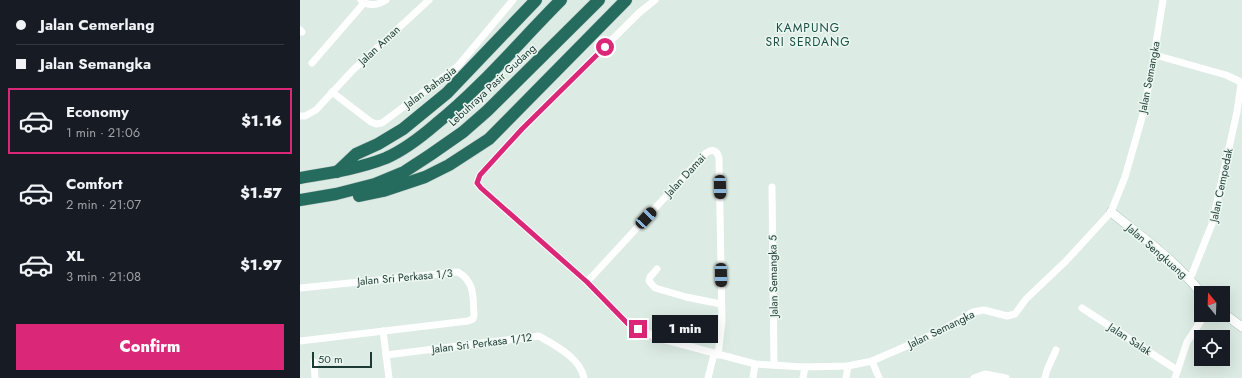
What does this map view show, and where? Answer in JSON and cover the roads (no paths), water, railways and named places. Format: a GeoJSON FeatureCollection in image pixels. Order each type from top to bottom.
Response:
{"type":"FeatureCollection","features":[{"type":"Feature","properties":{"kind":"highway"},"geometry":{"type":"LineString","coordinates":[[336,172],[356,154],[378,144],[403,129],[447,93],[536,0]]}},
{"type":"Feature","properties":{"kind":"highway","name":"Lebuhraya Pasir Gudang"},"geometry":{"type":"LineString","coordinates":[[300,178],[336,172],[386,158],[417,140],[449,114],[481,83],[561,0]]}},
{"type":"Feature","properties":{"kind":"highway","name":"Lebuhraya Pasir Gudang"},"geometry":{"type":"LineString","coordinates":[[300,200],[336,194],[376,184],[404,172],[463,132],[487,111],[599,0]]}},
{"type":"Feature","properties":{"kind":"highway"},"geometry":{"type":"LineString","coordinates":[[336,194],[358,196],[383,191],[425,178],[449,165],[489,138],[626,0]]}},
{"type":"Feature","properties":{"kind":"street"},"geometry":{"type":"LineString","coordinates":[[312,63],[363,2],[376,5],[386,0]]}},
{"type":"Feature","properties":{"kind":"street","name":"Jalan Aman"},"geometry":{"type":"LineString","coordinates":[[300,116],[305,116],[316,110],[352,71],[429,0]]}},
{"type":"Feature","properties":{"kind":"street","name":"Jalan Bahagia"},"geometry":{"type":"LineString","coordinates":[[332,92],[371,122],[376,124],[382,123],[458,66],[513,0]]}},
{"type":"Feature","properties":{"kind":"street","name":"Jalan Semangka"},"geometry":{"type":"LineString","coordinates":[[655,0],[640,12],[522,129],[480,175],[477,183],[587,282],[628,324],[658,338],[755,364],[805,367],[848,366],[872,361],[941,330],[973,312],[984,310],[1007,316],[1015,314],[1026,299],[1066,261],[1111,212],[1125,177],[1142,114],[1155,55],[1163,0]]}},
{"type":"Feature","properties":{"kind":"street","name":"Jalan Cempedak"},"geometry":{"type":"LineString","coordinates":[[1155,55],[1226,75],[1239,80],[1241,84],[1237,112],[1212,224],[1190,279]]}},
{"type":"Feature","properties":{"kind":"street","name":"Jalan Damai"},"geometry":{"type":"LineString","coordinates":[[587,282],[706,153],[709,150],[714,150],[719,158],[721,304]]}},
{"type":"Feature","properties":{"kind":"street","name":"Jalan Semangka 5"},"geometry":{"type":"LineString","coordinates":[[772,187],[774,365]]}},
{"type":"Feature","properties":{"kind":"street","name":"Jalan Sengkuang"},"geometry":{"type":"LineString","coordinates":[[1111,212],[1159,250],[1196,286]]}},
{"type":"Feature","properties":{"kind":"street"},"geometry":{"type":"LineString","coordinates":[[657,269],[650,277],[649,281],[655,288],[686,297],[721,304],[722,321],[716,354],[708,378]]}},
{"type":"Feature","properties":{"kind":"street","name":"Jalan Sri Perkasa 1/3"},"geometry":{"type":"LineString","coordinates":[[300,288],[458,272],[465,276],[471,286],[474,315],[473,319],[468,321],[383,331]]}},
{"type":"Feature","properties":{"kind":"street","name":"Jalan Salak"},"geometry":{"type":"LineString","coordinates":[[1082,308],[1177,370]]}},
{"type":"Feature","properties":{"kind":"street"},"geometry":{"type":"LineString","coordinates":[[1230,318],[1242,327]]}},
{"type":"Feature","properties":{"kind":"street"},"geometry":{"type":"LineString","coordinates":[[1175,378],[1187,342],[1200,322]]}},
{"type":"Feature","properties":{"kind":"street"},"geometry":{"type":"LineString","coordinates":[[300,341],[383,331],[389,378]]}},
{"type":"Feature","properties":{"kind":"street","name":"Jalan Sri Perkasa 1/12"},"geometry":{"type":"LineString","coordinates":[[386,355],[539,336],[560,349],[578,364],[584,378]]}},
{"type":"Feature","properties":{"kind":"street"},"geometry":{"type":"LineString","coordinates":[[1045,378],[1056,350]]}},
{"type":"Feature","properties":{"kind":"street"},"geometry":{"type":"LineString","coordinates":[[872,361],[879,378]]}},
{"type":"Feature","properties":{"kind":"street"},"geometry":{"type":"LineString","coordinates":[[314,362],[316,378]]}},
{"type":"Feature","properties":{"kind":"street"},"geometry":{"type":"LineString","coordinates":[[753,378],[755,364]]}},
{"type":"Feature","properties":{"kind":"street"},"geometry":{"type":"LineString","coordinates":[[846,378],[848,366]]}},
{"type":"Feature","properties":{"kind":"street"},"geometry":{"type":"LineString","coordinates":[[803,378],[805,367]]}},
{"type":"Feature","properties":{"kind":"street"},"geometry":{"type":"LineString","coordinates":[[974,378],[985,374],[1002,377]]}},
{"type":"Feature","properties":{"kind":"district","name":"KAMPUNG SRI SERDANG"},"geometry":{"type":"Point","coordinates":[808,35]}}]}
